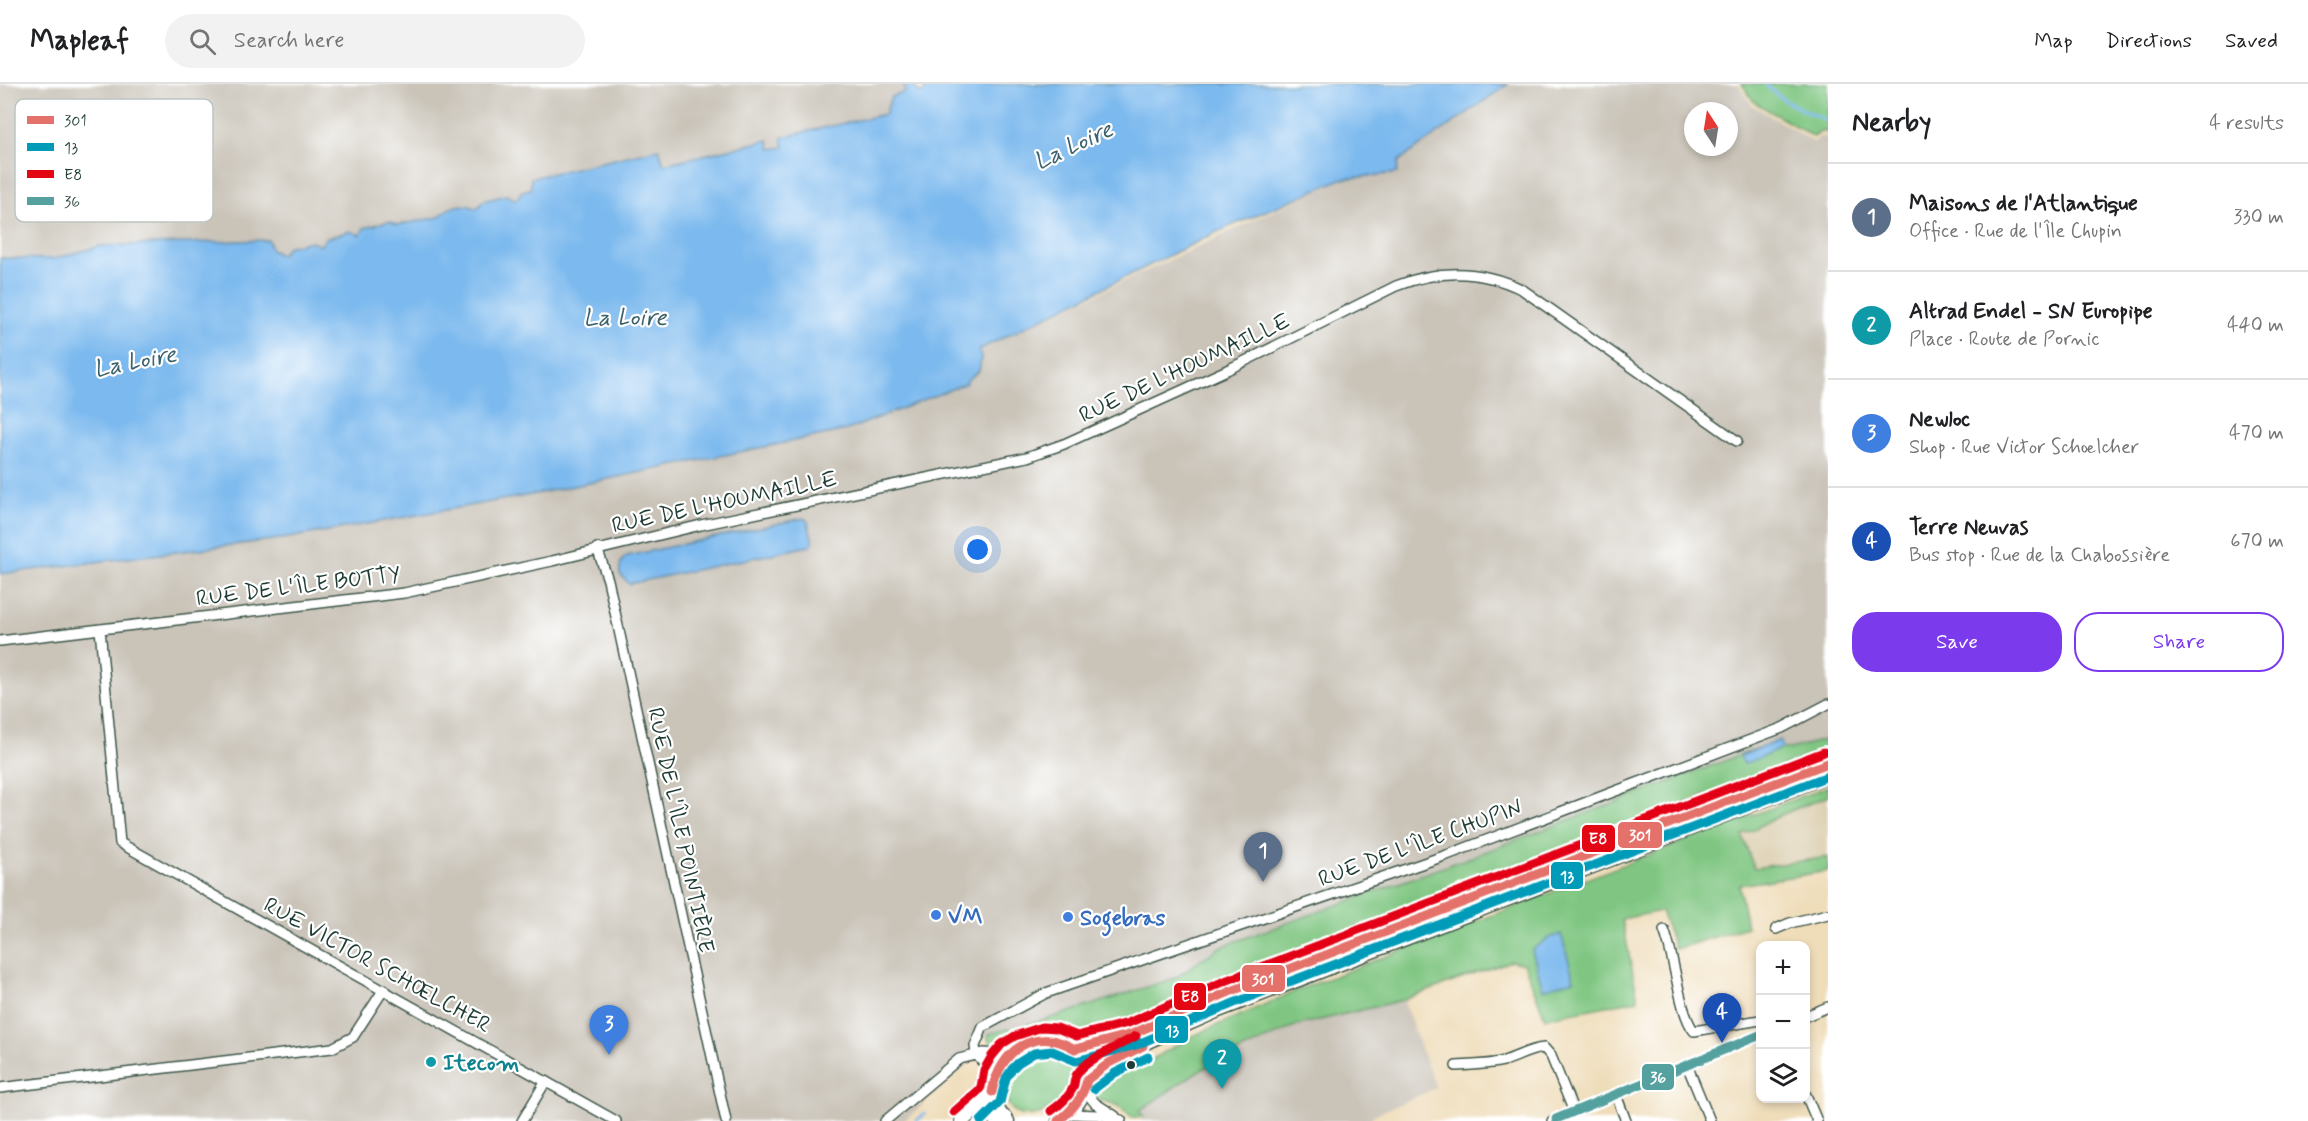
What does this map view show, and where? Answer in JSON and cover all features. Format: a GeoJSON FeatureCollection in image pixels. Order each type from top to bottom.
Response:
{"type":"FeatureCollection","features":[{"type":"Feature","properties":{"kind":"highway"},"geometry":{"type":"LineString","coordinates":[[962,1121],[992,1085]]}},
{"type":"Feature","properties":{"kind":"main road"},"geometry":{"type":"LineString","coordinates":[[1075,1049],[1132,1034],[1229,992],[1828,763]]}},
{"type":"Feature","properties":{"kind":"main road"},"geometry":{"type":"LineString","coordinates":[[1058,1121],[1069,1114],[1099,1070],[1126,1054],[1216,1012],[1828,776]]}},
{"type":"Feature","properties":{"kind":"main road"},"geometry":{"type":"LineString","coordinates":[[1003,1120],[997,1109],[992,1085],[997,1070],[1008,1055],[1024,1044],[1041,1039],[1061,1041],[1075,1049],[1084,1060],[1086,1086]]}},
{"type":"Feature","properties":{"kind":"street","name":"RUE DE L'HOUMAILLE"},"geometry":{"type":"LineString","coordinates":[[597,548],[1036,454],[1227,370],[1396,286],[1416,279],[1449,273],[1491,277],[1523,290],[1737,441]]}},
{"type":"Feature","properties":{"kind":"street","name":"RUE DE L'ÎLE BOTTY"},"geometry":{"type":"LineString","coordinates":[[0,641],[404,592],[552,561],[597,548]]}},
{"type":"Feature","properties":{"kind":"street","name":"RUE DE L'ÎLE POINTIÈRE"},"geometry":{"type":"LineString","coordinates":[[597,548],[608,580],[726,1121]]}},
{"type":"Feature","properties":{"kind":"street","name":"RUE VICTOR SCHŒLCHER"},"geometry":{"type":"LineString","coordinates":[[100,629],[120,843],[616,1121]]}},
{"type":"Feature","properties":{"kind":"street","name":"RUE DE L'ÎLE CHUPIN"},"geometry":{"type":"LineString","coordinates":[[976,1054],[975,1046],[983,1027],[1046,993],[1447,855],[1782,728],[1828,704]]}},
{"type":"Feature","properties":{"kind":"street"},"geometry":{"type":"LineString","coordinates":[[1776,928],[1828,914]]}},
{"type":"Feature","properties":{"kind":"street"},"geometry":{"type":"LineString","coordinates":[[1664,930],[1671,946],[1684,1010],[1694,1032],[1756,1021]]}},
{"type":"Feature","properties":{"kind":"street"},"geometry":{"type":"LineString","coordinates":[[0,1088],[332,1047],[353,1037],[384,989]]}},
{"type":"Feature","properties":{"kind":"street"},"geometry":{"type":"LineString","coordinates":[[1810,1014],[1828,1007]]}},
{"type":"Feature","properties":{"kind":"street"},"geometry":{"type":"LineString","coordinates":[[1555,1120],[1756,1037]]}},
{"type":"Feature","properties":{"kind":"street"},"geometry":{"type":"LineString","coordinates":[[1456,1066],[1482,1065],[1506,1060],[1535,1048],[1544,1048],[1551,1056],[1574,1112]]}},
{"type":"Feature","properties":{"kind":"street"},"geometry":{"type":"LineString","coordinates":[[885,1121],[959,1059],[976,1054],[1008,1055]]}},
{"type":"Feature","properties":{"kind":"street"},"geometry":{"type":"LineString","coordinates":[[976,1054],[988,1069],[992,1085]]}},
{"type":"Feature","properties":{"kind":"street"},"geometry":{"type":"LineString","coordinates":[[252,1057],[254,1068]]}},
{"type":"Feature","properties":{"kind":"street"},"geometry":{"type":"LineString","coordinates":[[1687,1065],[1710,1121]]}},
{"type":"Feature","properties":{"kind":"street"},"geometry":{"type":"LineString","coordinates":[[522,1121],[546,1081]]}},
{"type":"Feature","properties":{"kind":"street"},"geometry":{"type":"LineString","coordinates":[[1086,1086],[1095,1103],[1122,1121]]}},
{"type":"Feature","properties":{"kind":"street"},"geometry":{"type":"LineString","coordinates":[[1616,1095],[1626,1121]]}},
{"type":"Feature","properties":{"kind":"street"},"geometry":{"type":"LineString","coordinates":[[1809,1103],[1816,1121]]}},
{"type":"Feature","properties":{"kind":"street"},"geometry":{"type":"LineString","coordinates":[[1069,1114],[1099,1115],[1122,1121]]}},
{"type":"Feature","properties":{"kind":"shaded area"},"geometry":{"type":"Polygon","coordinates":[[[0,84],[912,84],[905,86],[906,92],[891,97],[885,114],[782,137],[784,147],[771,149],[769,140],[663,164],[659,149],[531,178],[531,189],[516,200],[478,209],[445,209],[439,217],[397,225],[281,255],[270,250],[268,240],[101,246],[53,259],[0,258],[0,84]]]}},
{"type":"Feature","properties":{"kind":"shaded area"},"geometry":{"type":"Polygon","coordinates":[[[1508,84],[1738,84],[1752,105],[1814,142],[1821,136],[1828,138],[1828,739],[1790,749],[1760,748],[1474,856],[1220,947],[1175,978],[1048,1019],[988,1034],[968,1048],[965,1067],[904,1121],[0,1121],[0,574],[288,538],[530,495],[920,403],[966,383],[973,376],[981,360],[980,349],[1341,179],[1397,173],[1399,161],[1508,84]]]}},
{"type":"Feature","properties":{"kind":"shaded area"},"geometry":{"type":"Polygon","coordinates":[[[1828,796],[1828,857],[1753,869],[1742,835],[1783,814],[1828,796]]]}},
{"type":"Feature","properties":{"kind":"shaded area"},"geometry":{"type":"Polygon","coordinates":[[[1403,1000],[1436,1088],[1372,1116],[1374,1121],[1141,1121],[1143,1117],[1139,1111],[1200,1070],[1295,1026],[1403,1000]]]}},
{"type":"Feature","properties":{"kind":"green space"},"geometry":{"type":"Polygon","coordinates":[[[1742,84],[1828,84],[1828,133],[1822,131],[1814,137],[1754,102],[1742,84]]]}},
{"type":"Feature","properties":{"kind":"green space"},"geometry":{"type":"Polygon","coordinates":[[[1828,739],[1828,749],[1369,924],[1132,1022],[1070,1037],[1054,1032],[1035,1033],[1000,1048],[994,1047],[988,1039],[988,1034],[1048,1019],[1175,978],[1220,947],[1474,856],[1761,747],[1790,749],[1828,739]]]}},
{"type":"Feature","properties":{"kind":"green space"},"geometry":{"type":"Polygon","coordinates":[[[1828,786],[1828,796],[1783,814],[1742,835],[1754,868],[1828,857],[1828,871],[1739,885],[1747,927],[1675,949],[1661,911],[1622,919],[1638,1000],[1545,1018],[1524,964],[1511,961],[1403,1000],[1295,1026],[1200,1070],[1139,1111],[1144,1117],[1132,1117],[1117,1105],[1100,1100],[1093,1090],[1096,1078],[1103,1073],[1148,1062],[1190,1037],[1298,990],[1828,786]]]}},
{"type":"Feature","properties":{"kind":"green space"},"geometry":{"type":"Polygon","coordinates":[[[1043,1051],[1061,1053],[1071,1061],[1074,1072],[1072,1084],[1065,1097],[1053,1107],[1039,1114],[1022,1115],[1007,1103],[1004,1082],[1012,1068],[1019,1062],[1043,1051]]]}},
{"type":"Feature","properties":{"kind":"water","name":"La Loire"},"geometry":{"type":"Polygon","coordinates":[[[912,84],[920,93],[925,91],[926,84],[1508,84],[1399,161],[1397,173],[1341,179],[1215,233],[980,349],[979,371],[967,380],[967,383],[847,430],[530,495],[288,538],[0,574],[0,258],[53,259],[100,246],[268,240],[271,250],[281,255],[287,247],[311,241],[320,246],[326,238],[350,231],[360,235],[364,228],[389,221],[397,225],[439,217],[447,210],[462,205],[477,209],[483,201],[507,195],[516,200],[522,191],[531,189],[531,178],[659,149],[664,164],[769,140],[771,149],[784,147],[782,137],[885,114],[891,97],[905,92],[904,86],[912,84]]]}},
{"type":"Feature","properties":{"kind":"water"},"geometry":{"type":"Polygon","coordinates":[[[804,518],[808,522],[813,542],[809,546],[629,584],[620,574],[621,562],[627,556],[804,518]]]}},
{"type":"Feature","properties":{"kind":"water"},"geometry":{"type":"Polygon","coordinates":[[[1780,740],[1783,748],[1744,764],[1740,756],[1780,740]]]}},
{"type":"Feature","properties":{"kind":"water"},"geometry":{"type":"Polygon","coordinates":[[[1561,934],[1574,980],[1543,989],[1532,950],[1547,939],[1561,934]]]}},
{"type":"Feature","properties":{"kind":"waterway"},"geometry":{"type":"LineString","coordinates":[[1765,84],[1787,101],[1828,121]]}},
{"type":"Feature","properties":{"kind":"waterway"},"geometry":{"type":"LineString","coordinates":[[916,1121],[925,1114]]}},
{"type":"Feature","properties":{"kind":"transit line","name":"E8"},"geometry":{"type":"LineString","coordinates":[[954,1112],[978,1091],[984,1070],[992,1056],[1002,1044],[1015,1036],[1042,1027],[1057,1028],[1077,1036],[1128,1023],[1225,981],[1824,752]]}},
{"type":"Feature","properties":{"kind":"transit line","name":"301"},"geometry":{"type":"LineString","coordinates":[[1075,1049],[1132,1034],[1229,992],[1828,763]]}},
{"type":"Feature","properties":{"kind":"transit line","name":"13"},"geometry":{"type":"LineString","coordinates":[[981,1121],[1000,1102],[1006,1078],[1012,1069],[1034,1053],[1052,1051],[1076,1061],[1136,1045],[1234,1003],[1828,776]]}},
{"type":"Feature","properties":{"kind":"transit line","name":"E8"},"geometry":{"type":"LineString","coordinates":[[1051,1111],[1069,1095],[1076,1076],[1082,1068],[1136,1036]]}},
{"type":"Feature","properties":{"kind":"transit line","name":"36"},"geometry":{"type":"LineString","coordinates":[[1556,1119],[1756,1037]]}},
{"type":"Feature","properties":{"kind":"transit line","name":"301"},"geometry":{"type":"LineString","coordinates":[[992,1092],[1003,1064],[1022,1046],[1033,1041],[1046,1040],[1060,1042],[1075,1049]]}},
{"type":"Feature","properties":{"kind":"transit line","name":"301"},"geometry":{"type":"LineString","coordinates":[[1087,1080],[1109,1063],[1143,1046]]}},
{"type":"Feature","properties":{"kind":"transit line","name":"13"},"geometry":{"type":"LineString","coordinates":[[1094,1089],[1115,1073],[1148,1057]]}},
{"type":"Feature","properties":{"kind":"transit line","name":"301"},"geometry":{"type":"LineString","coordinates":[[1058,1121],[1077,1103],[1087,1080]]}},
{"type":"Feature","properties":{"kind":"place","name":"Maisons de l'Atlantique"},"geometry":{"type":"Point","coordinates":[1263,882]}},
{"type":"Feature","properties":{"kind":"place","name":"VM"},"geometry":{"type":"Point","coordinates":[936,915]}},
{"type":"Feature","properties":{"kind":"place","name":"Sogebras"},"geometry":{"type":"Point","coordinates":[1068,917]}},
{"type":"Feature","properties":{"kind":"place","name":"Terre Neuvas"},"geometry":{"type":"Point","coordinates":[1722,1043]}},
{"type":"Feature","properties":{"kind":"place","name":"Newloc"},"geometry":{"type":"Point","coordinates":[609,1055]}},
{"type":"Feature","properties":{"kind":"place","name":"Itecom"},"geometry":{"type":"Point","coordinates":[431,1062]}},
{"type":"Feature","properties":{"kind":"place","name":"Altrad Endel - SN Europipe"},"geometry":{"type":"Point","coordinates":[1222,1089]}}]}
